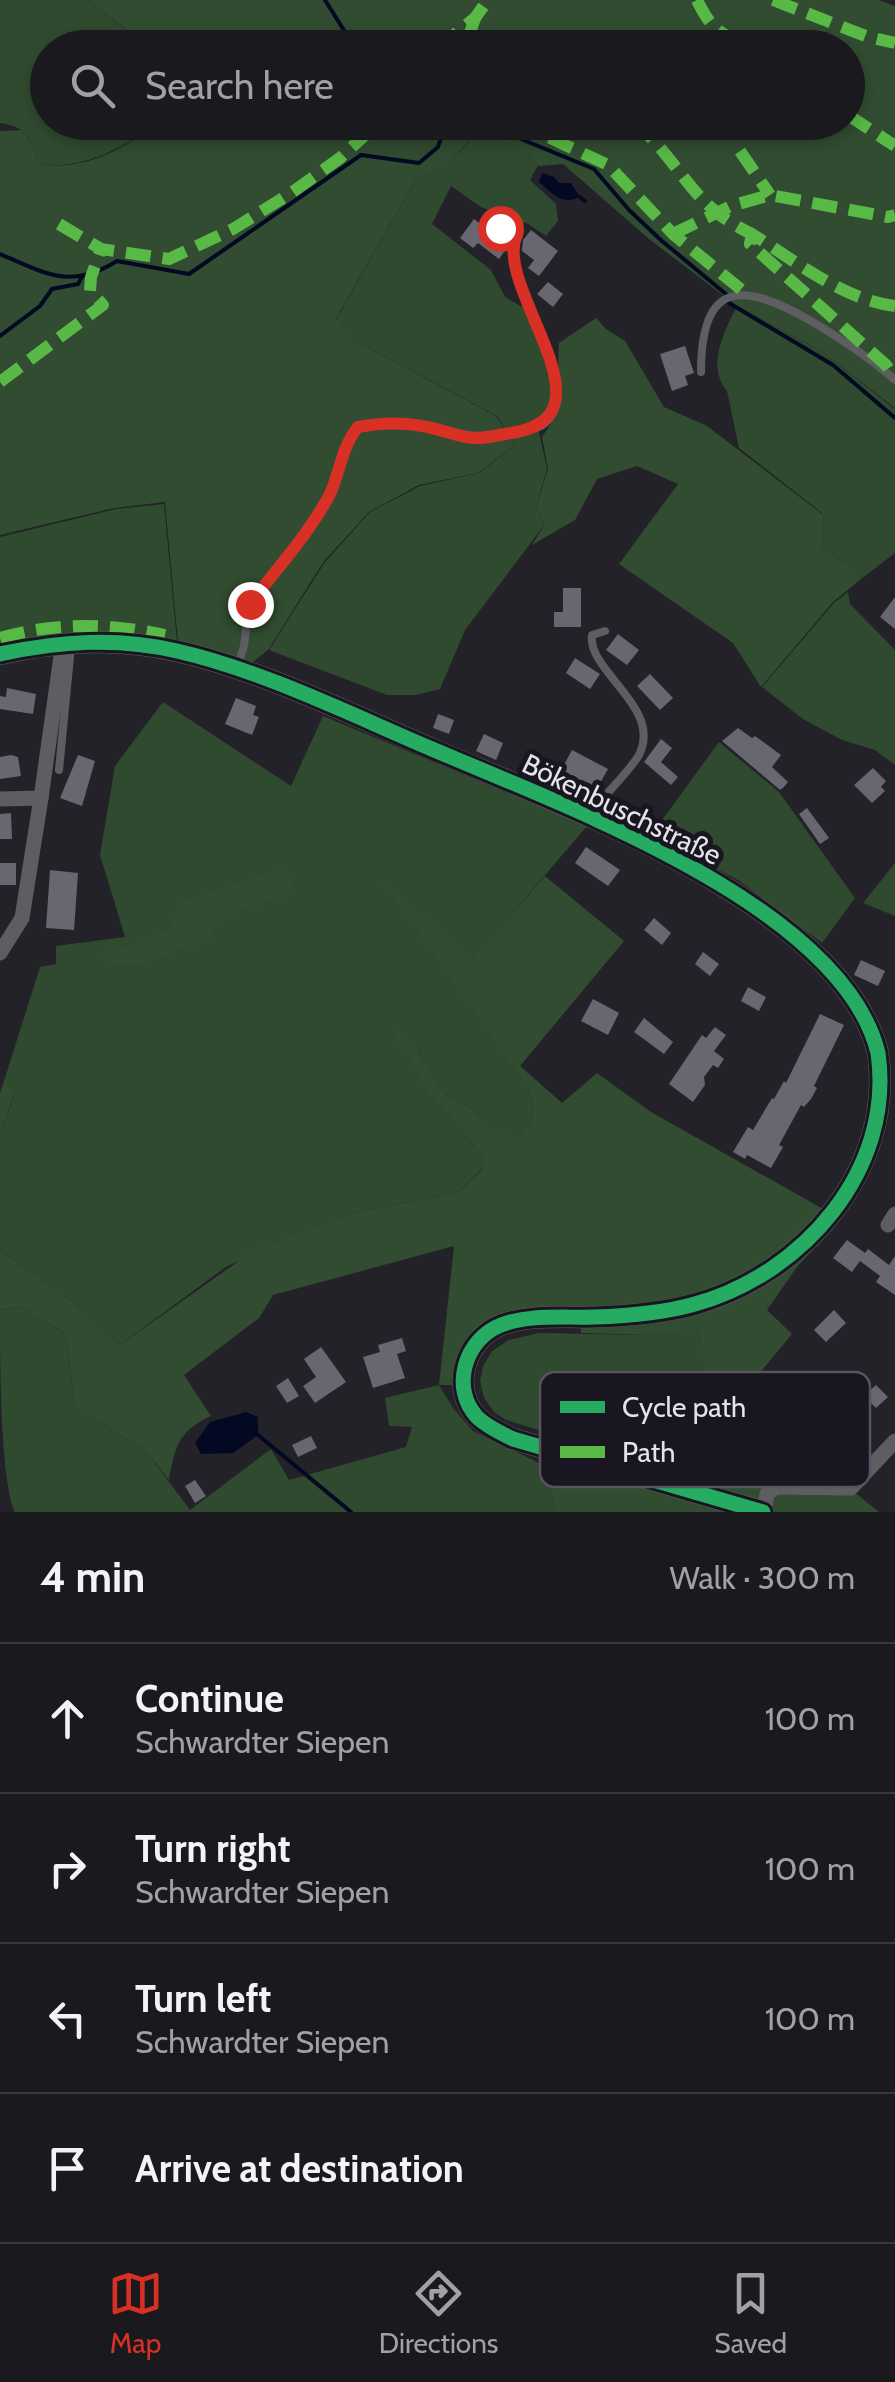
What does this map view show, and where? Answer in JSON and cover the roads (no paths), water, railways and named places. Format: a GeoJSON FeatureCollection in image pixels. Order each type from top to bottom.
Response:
{"type":"FeatureCollection","features":[{"type":"Feature","properties":{"kind":"main road","name":"Bökenbuschstraße"},"geometry":{"type":"LineString","coordinates":[[0,654],[67,642],[150,646],[236,669],[589,817],[706,875],[775,920],[809,950],[850,996],[870,1028],[881,1070],[882,1113],[866,1166],[854,1190],[795,1254],[772,1270],[696,1304],[596,1317],[540,1318],[504,1324],[486,1332],[474,1345],[463,1370],[468,1404],[478,1418],[513,1439],[540,1447]]}},
{"type":"Feature","properties":{"kind":"main road","name":"Bökenbuschstraße"},"geometry":{"type":"LineString","coordinates":[[677,1487],[763,1512]]}},
{"type":"Feature","properties":{"kind":"street"},"geometry":{"type":"LineString","coordinates":[[0,953],[22,918],[67,642]]}},
{"type":"Feature","properties":{"kind":"street"},"geometry":{"type":"LineString","coordinates":[[0,799],[40,798]]}},
{"type":"Feature","properties":{"kind":"street","name":"Bökenbuschstraße"},"geometry":{"type":"LineString","coordinates":[[870,1467],[895,1441]]}},
{"type":"Feature","properties":{"kind":"street","name":"Bökenbuschstraße"},"geometry":{"type":"LineString","coordinates":[[763,1512],[767,1494],[774,1487]]}},
{"type":"Feature","properties":{"kind":"street","name":"Bökenbuschstraße"},"geometry":{"type":"LineString","coordinates":[[812,1487],[851,1487]]}},
{"type":"Feature","properties":{"kind":"lane"},"geometry":{"type":"LineString","coordinates":[[236,669],[250,604],[302,538],[330,494],[350,436],[358,427],[414,424],[474,438],[541,426],[552,414],[556,393],[551,365],[515,266],[516,237],[500,228]]}},
{"type":"Feature","properties":{"kind":"lane"},"geometry":{"type":"LineString","coordinates":[[702,372],[702,338],[707,320],[721,301],[755,294],[780,303],[830,332],[895,380]]}},
{"type":"Feature","properties":{"kind":"lane","name":"Bökenbuschstraße"},"geometry":{"type":"LineString","coordinates":[[589,817],[641,752],[643,737],[628,695],[593,648],[592,636],[605,632]]}},
{"type":"Feature","properties":{"kind":"lane"},"geometry":{"type":"LineString","coordinates":[[58,770],[67,642]]}},
{"type":"Feature","properties":{"kind":"water"},"geometry":{"type":"Polygon","coordinates":[[[542,173],[559,183],[571,183],[580,197],[557,197],[539,182],[542,173]]]}},
{"type":"Feature","properties":{"kind":"water"},"geometry":{"type":"Polygon","coordinates":[[[246,1412],[258,1417],[258,1435],[233,1453],[201,1454],[195,1443],[210,1422],[246,1412]]]}},
{"type":"Feature","properties":{"kind":"waterway"},"geometry":{"type":"LineString","coordinates":[[325,0],[344,30]]}},
{"type":"Feature","properties":{"kind":"waterway"},"geometry":{"type":"LineString","coordinates":[[0,254],[58,276],[86,275],[117,261],[189,274],[361,155],[419,163],[438,147],[440,140]]}},
{"type":"Feature","properties":{"kind":"waterway"},"geometry":{"type":"LineString","coordinates":[[524,140],[594,169],[629,210],[727,295]]}},
{"type":"Feature","properties":{"kind":"waterway"},"geometry":{"type":"LineString","coordinates":[[580,197],[585,201]]}},
{"type":"Feature","properties":{"kind":"waterway"},"geometry":{"type":"LineString","coordinates":[[0,336],[40,306],[52,289],[78,284],[82,277]]}},
{"type":"Feature","properties":{"kind":"waterway"},"geometry":{"type":"LineString","coordinates":[[729,303],[833,365],[895,418]]}},
{"type":"Feature","properties":{"kind":"waterway"},"geometry":{"type":"LineString","coordinates":[[258,1435],[351,1512]]}}]}
